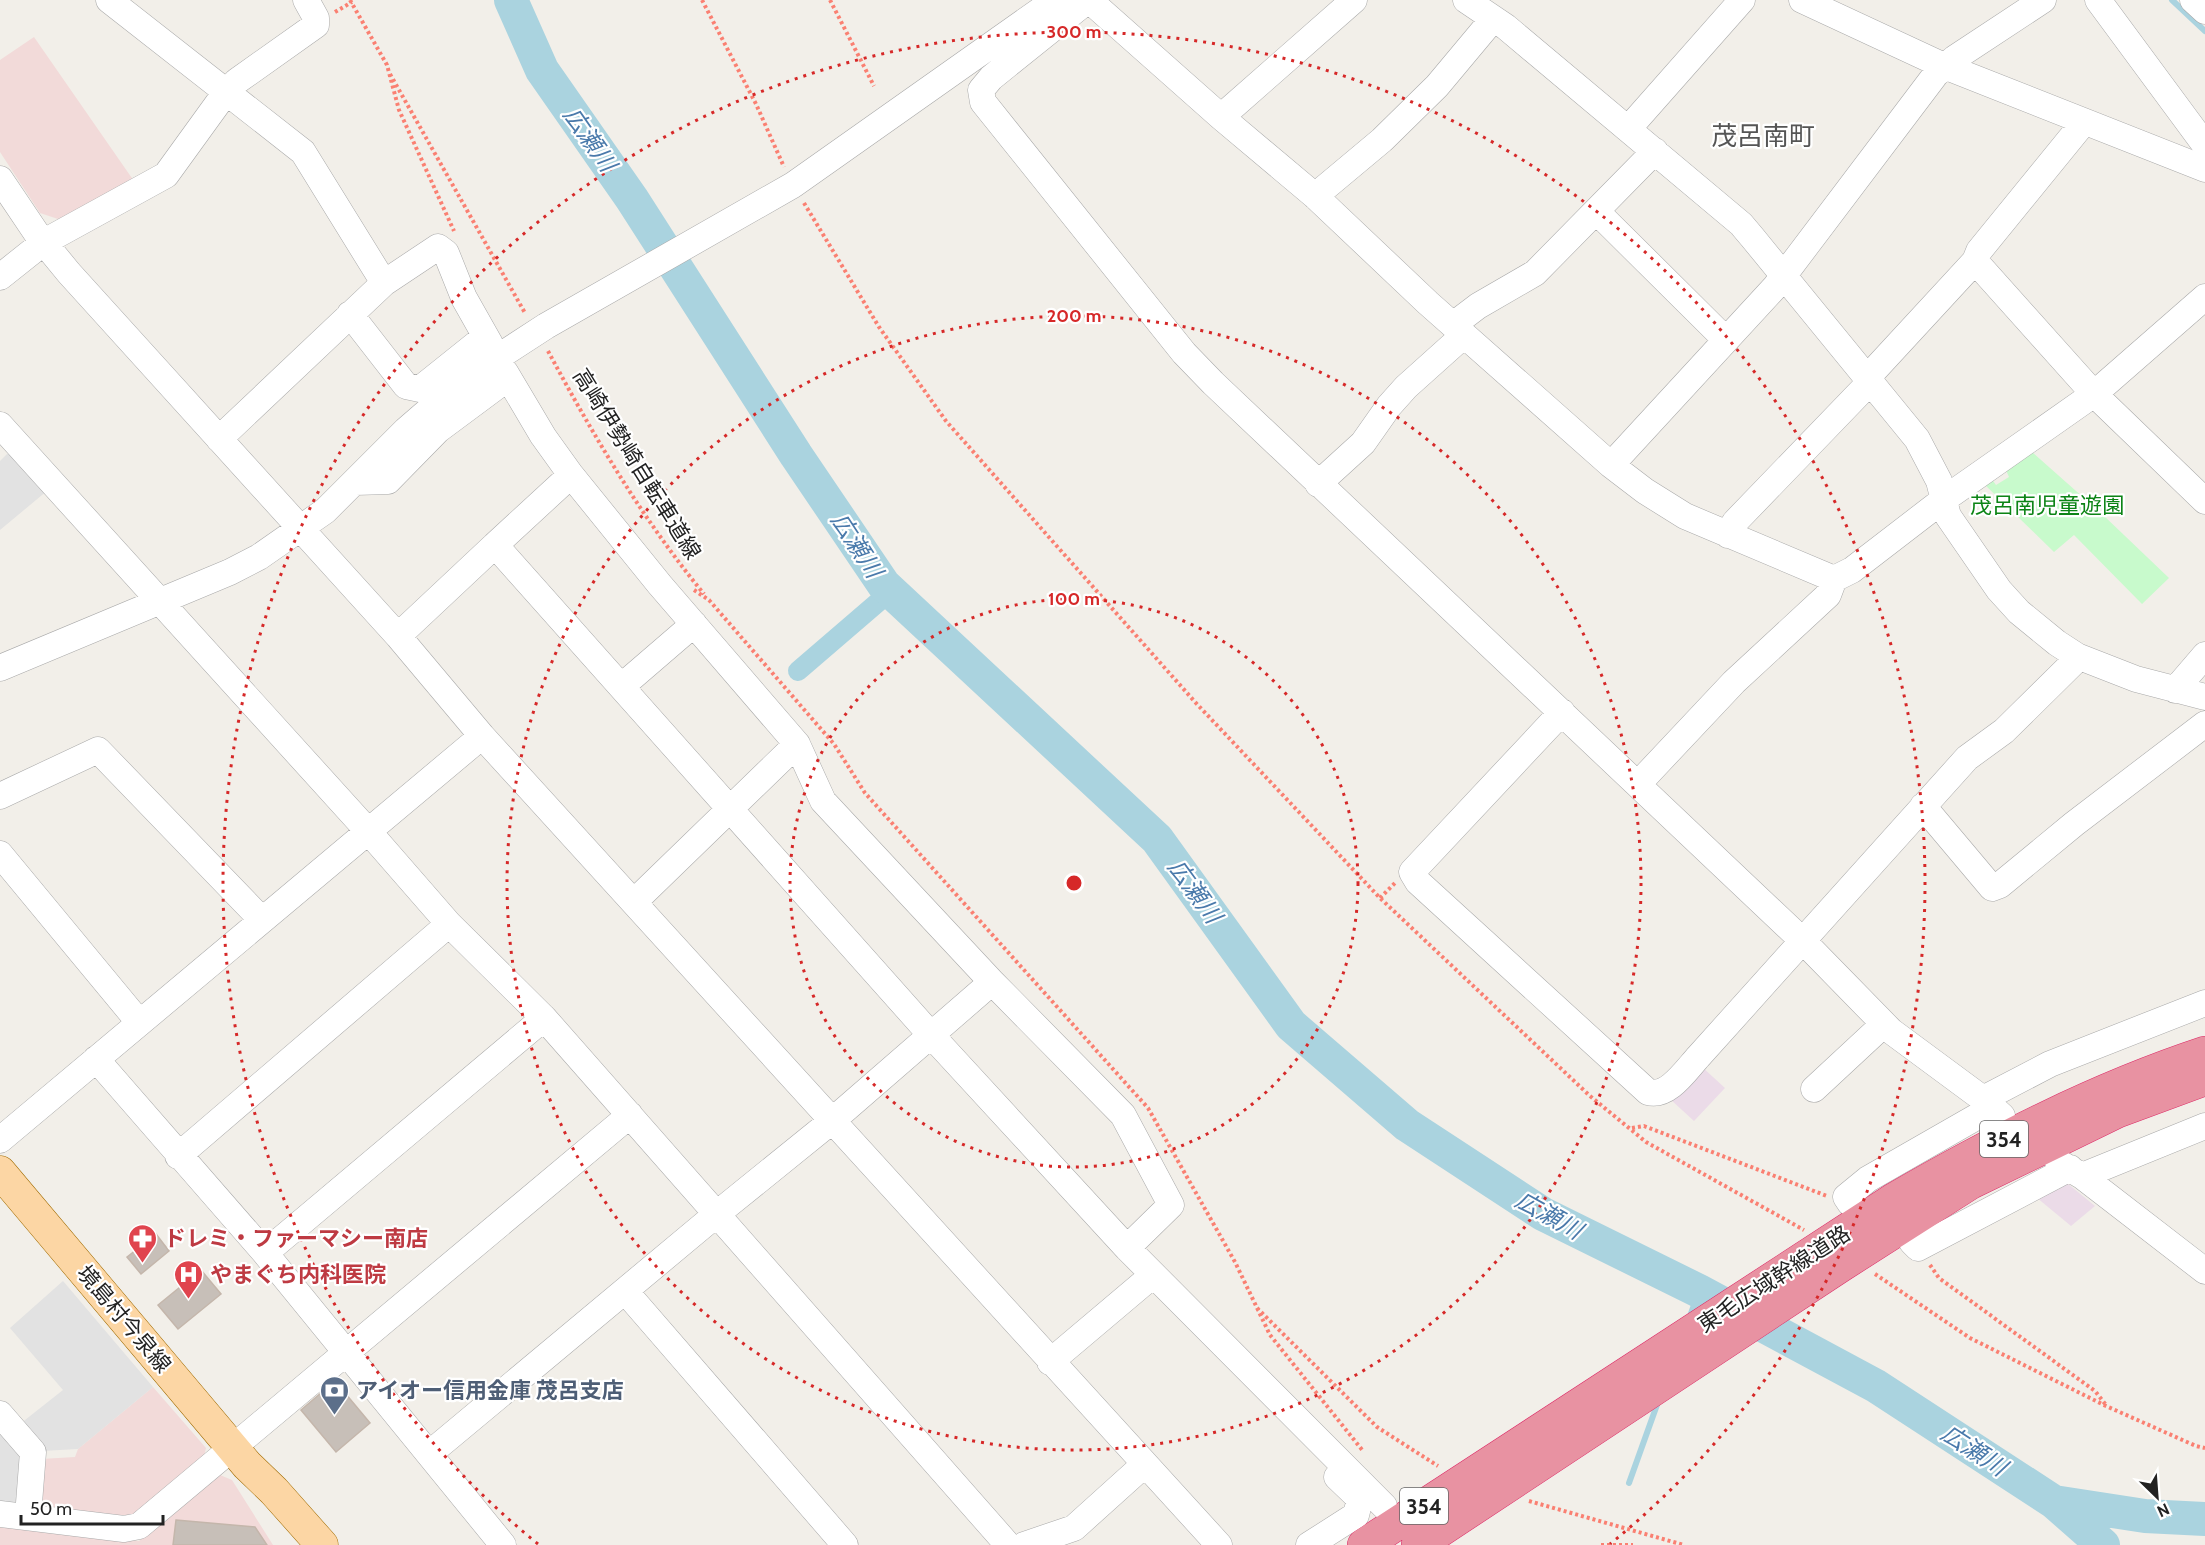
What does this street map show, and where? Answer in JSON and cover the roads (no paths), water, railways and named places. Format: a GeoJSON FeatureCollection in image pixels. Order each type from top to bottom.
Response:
{"type":"FeatureCollection","features":[{"type":"Feature","properties":{"kind":"highway","name":"東毛広域幹線道路"},"geometry":{"type":"LineString","coordinates":[[1418,1545],[1518,1489],[1823,1251],[1893,1200],[2013,1134],[2108,1089],[2205,1053]]}},
{"type":"Feature","properties":{"kind":"highway","name":"東毛広域幹線道路"},"geometry":{"type":"LineString","coordinates":[[1364,1545],[1823,1251],[2118,1111],[2205,1079]]}},
{"type":"Feature","properties":{"kind":"main road","name":"境島村今泉線"},"geometry":{"type":"LineString","coordinates":[[0,1172],[240,1457],[322,1545]]}},
{"type":"Feature","properties":{"kind":"main road","name":"境島村今泉線"},"geometry":{"type":"LineString","coordinates":[[240,1457],[296,1545]]}},
{"type":"Feature","properties":{"kind":"street"},"geometry":{"type":"LineString","coordinates":[[109,0],[303,152],[384,283]]}},
{"type":"Feature","properties":{"kind":"street"},"geometry":{"type":"LineString","coordinates":[[0,277],[44,242],[166,176],[226,92],[237,81],[316,25],[316,18],[306,0]]}},
{"type":"Feature","properties":{"kind":"street"},"geometry":{"type":"LineString","coordinates":[[0,668],[230,572],[259,557],[325,511],[406,430],[466,378],[540,330],[791,184],[1055,0]]}},
{"type":"Feature","properties":{"kind":"street"},"geometry":{"type":"LineString","coordinates":[[1834,579],[1728,535],[1665,504],[1611,465],[1459,330],[1315,196],[1221,117],[1089,0],[991,78],[981,90],[983,102],[1184,353],[1318,484],[1804,942],[1884,1024],[1992,1108]]}},
{"type":"Feature","properties":{"kind":"street"},"geometry":{"type":"LineString","coordinates":[[1221,117],[1354,0]]}},
{"type":"Feature","properties":{"kind":"street"},"geometry":{"type":"LineString","coordinates":[[1628,129],[1742,0]]}},
{"type":"Feature","properties":{"kind":"street"},"geometry":{"type":"LineString","coordinates":[[1802,0],[1944,66],[2205,169]]}},
{"type":"Feature","properties":{"kind":"street"},"geometry":{"type":"LineString","coordinates":[[1611,465],[1782,276],[1944,66],[2043,0]]}},
{"type":"Feature","properties":{"kind":"street"},"geometry":{"type":"LineString","coordinates":[[2098,0],[2205,145]]}},
{"type":"Feature","properties":{"kind":"street"},"geometry":{"type":"LineString","coordinates":[[2193,0],[2205,11]]}},
{"type":"Feature","properties":{"kind":"street"},"geometry":{"type":"LineString","coordinates":[[1315,196],[1382,140],[1437,86],[1479,6],[1740,224],[1917,439],[1939,481],[1948,516],[1999,590],[2038,628],[2077,656],[2126,676],[2205,697]]}},
{"type":"Feature","properties":{"kind":"street"},"geometry":{"type":"LineString","coordinates":[[1728,535],[1736,522],[1869,380],[1975,261],[1979,251],[2084,122]]}},
{"type":"Feature","properties":{"kind":"street"},"geometry":{"type":"LineString","coordinates":[[1318,484],[1363,442],[1389,406],[1478,306],[1535,273],[1655,151]]}},
{"type":"Feature","properties":{"kind":"street"},"geometry":{"type":"LineString","coordinates":[[0,179],[44,242],[398,636],[482,736],[1219,1545]]}},
{"type":"Feature","properties":{"kind":"street"},"geometry":{"type":"LineString","coordinates":[[1597,212],[1726,340]]}},
{"type":"Feature","properties":{"kind":"street"},"geometry":{"type":"LineString","coordinates":[[219,439],[350,314],[384,283],[430,250],[438,247],[442,249],[487,341],[420,389],[414,389],[406,386],[350,314]]}},
{"type":"Feature","properties":{"kind":"street"},"geometry":{"type":"LineString","coordinates":[[1975,261],[2094,394],[2205,501]]}},
{"type":"Feature","properties":{"kind":"street"},"geometry":{"type":"LineString","coordinates":[[1638,784],[1734,682],[1828,595],[1834,579],[1852,570],[1943,500],[2094,394],[2205,297]]}},
{"type":"Feature","properties":{"kind":"street"},"geometry":{"type":"LineString","coordinates":[[355,482],[388,481],[438,430],[507,375],[543,436],[571,475],[796,744],[823,801],[992,982],[1123,1115],[1172,1205],[1127,1248]]}},
{"type":"Feature","properties":{"kind":"street"},"geometry":{"type":"LineString","coordinates":[[4,438],[160,600],[449,924],[544,1018],[1008,1545]]}},
{"type":"Feature","properties":{"kind":"street"},"geometry":{"type":"LineString","coordinates":[[398,636],[571,475]]}},
{"type":"Feature","properties":{"kind":"street"},"geometry":{"type":"LineString","coordinates":[[495,545],[732,808],[931,1035],[1127,1248],[1384,1506]]}},
{"type":"Feature","properties":{"kind":"street"},"geometry":{"type":"LineString","coordinates":[[622,686],[694,624]]}},
{"type":"Feature","properties":{"kind":"street"},"geometry":{"type":"LineString","coordinates":[[2175,690],[2205,655]]}},
{"type":"Feature","properties":{"kind":"street"},"geometry":{"type":"LineString","coordinates":[[1562,712],[1412,872],[1418,882],[1648,1092],[1655,1094],[1664,1091],[1699,1056],[1804,942],[1967,758],[2004,731],[2074,662],[2077,656]]}},
{"type":"Feature","properties":{"kind":"street"},"geometry":{"type":"LineString","coordinates":[[1917,815],[1992,888],[2000,885],[2074,824],[2205,724]]}},
{"type":"Feature","properties":{"kind":"street"},"geometry":{"type":"LineString","coordinates":[[0,1140],[482,736]]}},
{"type":"Feature","properties":{"kind":"street"},"geometry":{"type":"LineString","coordinates":[[634,902],[796,744]]}},
{"type":"Feature","properties":{"kind":"street"},"geometry":{"type":"LineString","coordinates":[[0,796],[98,750],[262,920]]}},
{"type":"Feature","properties":{"kind":"street"},"geometry":{"type":"LineString","coordinates":[[0,854],[139,1022]]}},
{"type":"Feature","properties":{"kind":"street"},"geometry":{"type":"LineString","coordinates":[[178,1156],[449,924]]}},
{"type":"Feature","properties":{"kind":"street"},"geometry":{"type":"LineString","coordinates":[[429,1454],[833,1120],[992,982]]}},
{"type":"Feature","properties":{"kind":"street"},"geometry":{"type":"LineString","coordinates":[[1848,1200],[1868,1179],[1992,1108],[2050,1064],[2205,1003]]}},
{"type":"Feature","properties":{"kind":"street"},"geometry":{"type":"LineString","coordinates":[[265,1253],[544,1018]]}},
{"type":"Feature","properties":{"kind":"street"},"geometry":{"type":"LineString","coordinates":[[1814,1089],[1884,1024]]}},
{"type":"Feature","properties":{"kind":"street"},"geometry":{"type":"LineString","coordinates":[[96,1059],[178,1156],[265,1253],[503,1545]]}},
{"type":"Feature","properties":{"kind":"street"},"geometry":{"type":"LineString","coordinates":[[0,1514],[132,1529],[139,1526],[240,1457],[345,1354],[630,1115]]}},
{"type":"Feature","properties":{"kind":"street"},"geometry":{"type":"LineString","coordinates":[[1915,1245],[2070,1169],[2205,1126]]}},
{"type":"Feature","properties":{"kind":"street"},"geometry":{"type":"LineString","coordinates":[[2070,1169],[2205,1271]]}},
{"type":"Feature","properties":{"kind":"street"},"geometry":{"type":"LineString","coordinates":[[1050,1362],[1153,1275]]}},
{"type":"Feature","properties":{"kind":"street"},"geometry":{"type":"LineString","coordinates":[[625,1291],[845,1545]]}},
{"type":"Feature","properties":{"kind":"street"},"geometry":{"type":"LineString","coordinates":[[1255,1375],[1252,1393],[1360,1500],[1356,1515],[1309,1545]]}},
{"type":"Feature","properties":{"kind":"street"},"geometry":{"type":"LineString","coordinates":[[0,1414],[33,1452],[28,1516]]}},
{"type":"Feature","properties":{"kind":"street"},"geometry":{"type":"LineString","coordinates":[[1024,1545],[1074,1528],[1145,1464]]}},
{"type":"Feature","properties":{"kind":"waterway","name":"広瀬川"},"geometry":{"type":"LineString","coordinates":[[511,0],[542,70],[632,199],[796,455],[884,585],[1157,839],[1291,1025],[1407,1125],[1543,1214],[1699,1291],[1876,1386],[2054,1502],[2103,1545]]}},
{"type":"Feature","properties":{"kind":"waterway"},"geometry":{"type":"LineString","coordinates":[[2172,0],[2205,31]]}},
{"type":"Feature","properties":{"kind":"waterway"},"geometry":{"type":"LineString","coordinates":[[798,671],[891,591]]}},
{"type":"Feature","properties":{"kind":"waterway"},"geometry":{"type":"LineString","coordinates":[[1689,1319],[1699,1291]]}},
{"type":"Feature","properties":{"kind":"waterway"},"geometry":{"type":"LineString","coordinates":[[1629,1483],[1658,1402]]}},
{"type":"Feature","properties":{"kind":"waterway"},"geometry":{"type":"LineString","coordinates":[[2054,1502],[2145,1516],[2205,1519]]}},
{"type":"Feature","properties":{"kind":"place","name":"ドレミ・ファーマシー南店"},"geometry":{"type":"Point","coordinates":[143,1264]}},
{"type":"Feature","properties":{"kind":"place","name":"やまぐち内科医院"},"geometry":{"type":"Point","coordinates":[189,1300]}},
{"type":"Feature","properties":{"kind":"place","name":"アイオー信用金庫 茂呂支店"},"geometry":{"type":"Point","coordinates":[335,1416]}},
{"type":"Feature","properties":{"kind":"district","name":"茂呂南町"},"geometry":{"type":"Point","coordinates":[1763,136]}},
{"type":"Feature","properties":{"kind":"park label","name":"茂呂南児童遊園"},"geometry":{"type":"Point","coordinates":[2047,505]}}]}
